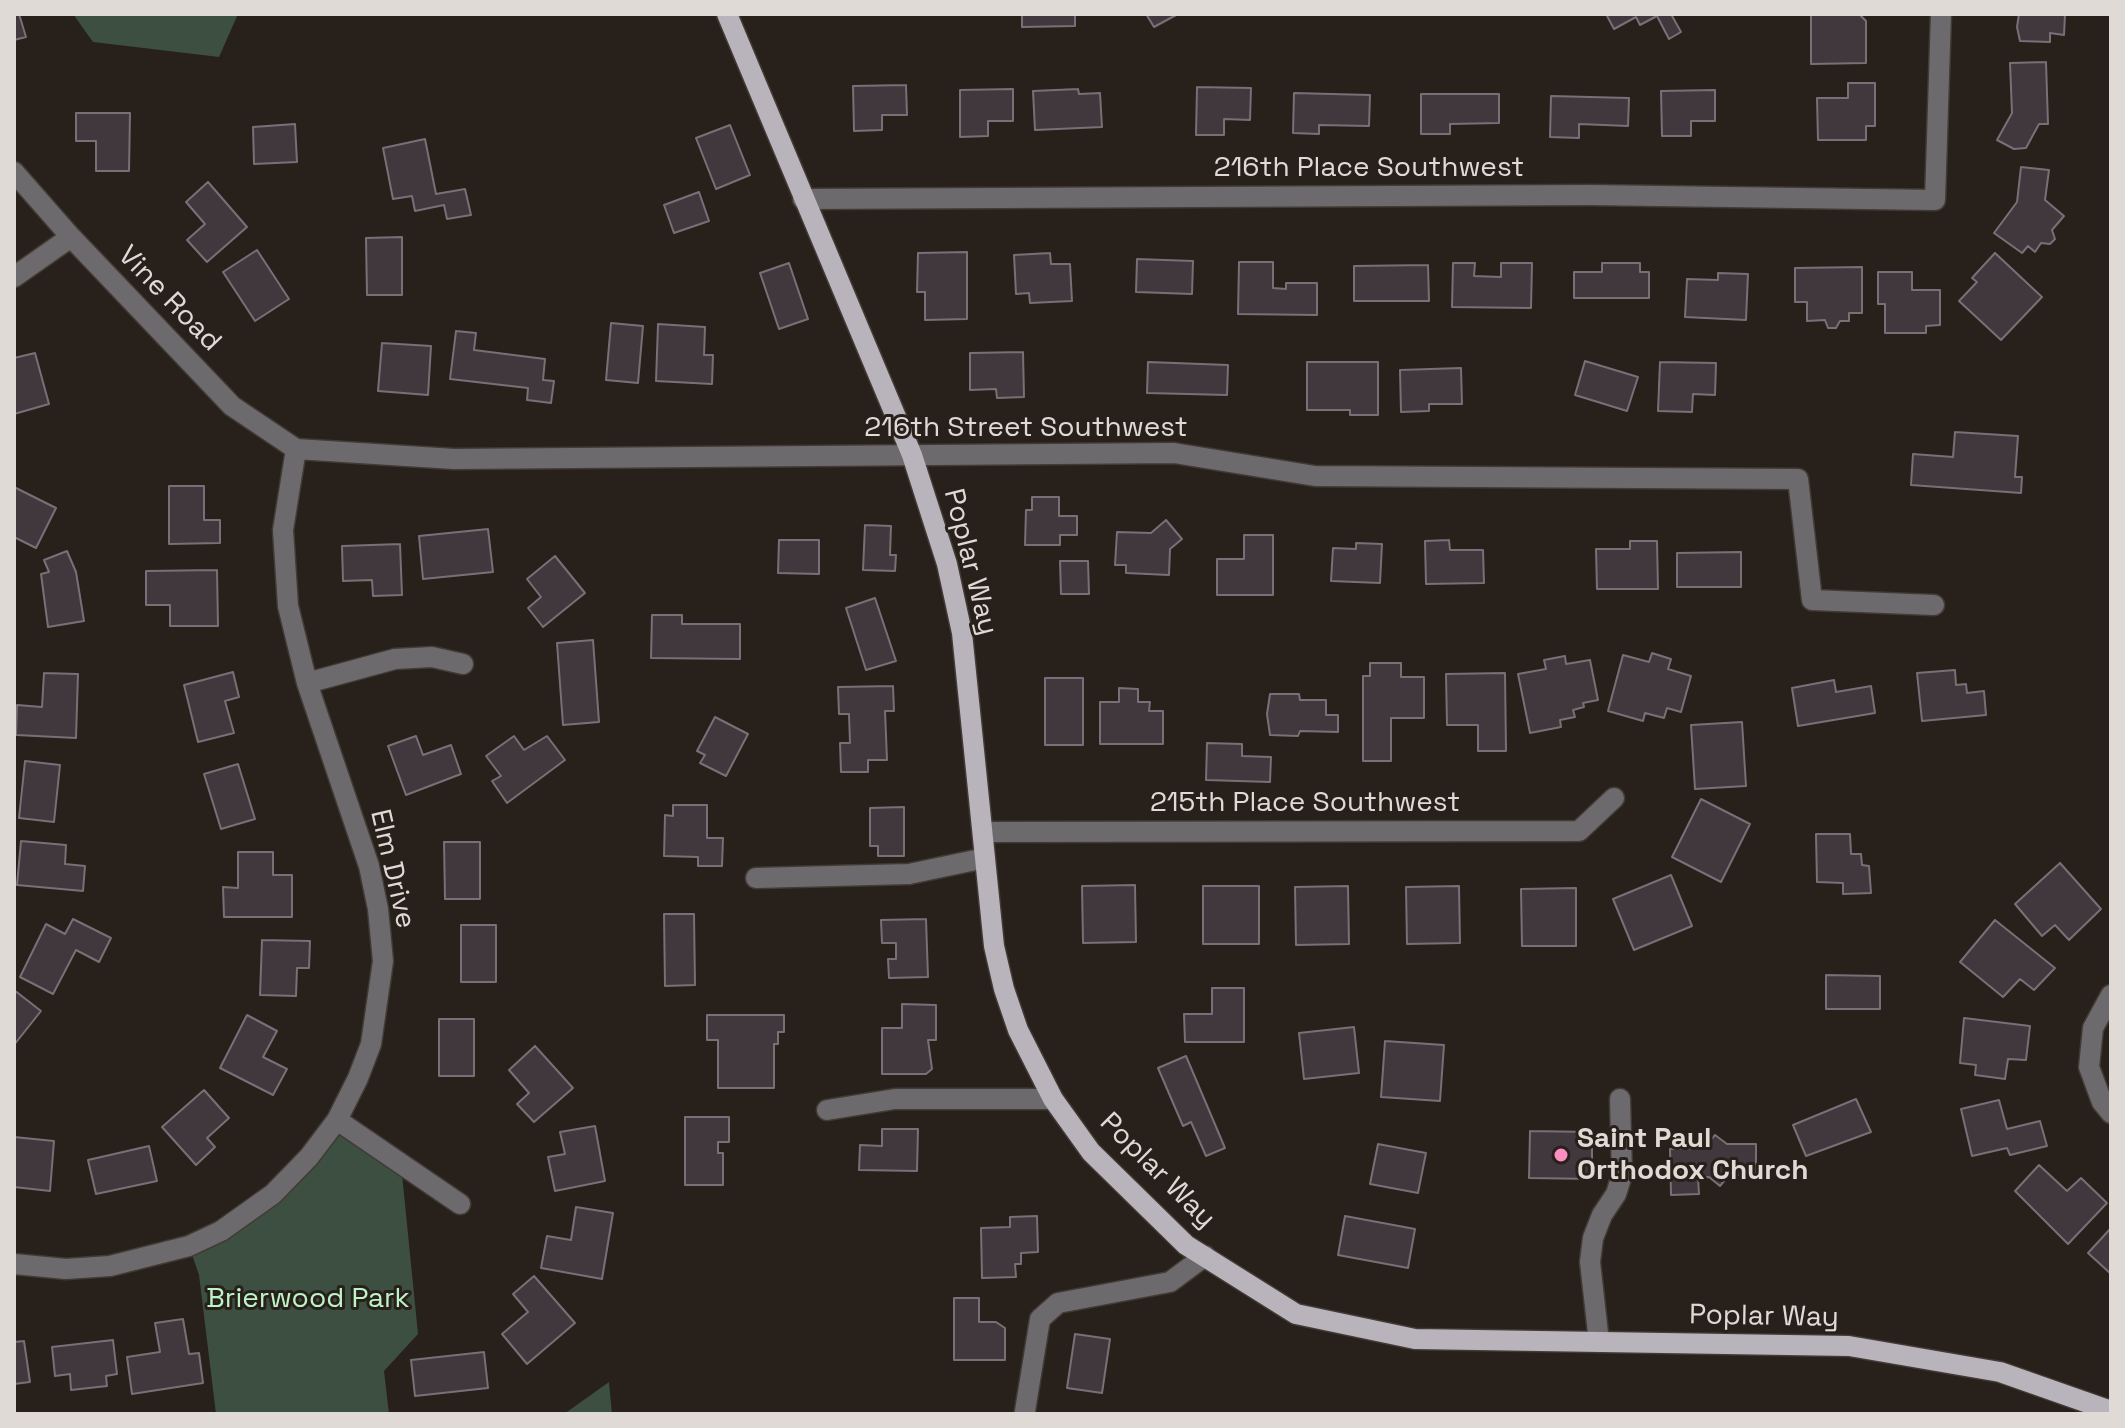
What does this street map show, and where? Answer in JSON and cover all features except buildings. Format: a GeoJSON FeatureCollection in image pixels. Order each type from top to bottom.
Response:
{"type":"FeatureCollection","features":[{"type":"Feature","properties":{"kind":"main road","name":"Poplar Way"},"geometry":{"type":"LineString","coordinates":[[727,14],[912,455],[947,564],[962,633],[994,946],[1004,989],[1018,1030],[1053,1099],[1091,1152],[1186,1245],[1296,1314],[1415,1339],[1849,1346],[2000,1372],[2111,1411]]}},
{"type":"Feature","properties":{"kind":"street","name":"216th Place Southwest"},"geometry":{"type":"LineString","coordinates":[[803,199],[1590,195],[1935,200],[1941,14]]}},
{"type":"Feature","properties":{"kind":"street","name":"Vine Road"},"geometry":{"type":"LineString","coordinates":[[14,172],[71,237],[232,406],[296,449]]}},
{"type":"Feature","properties":{"kind":"street"},"geometry":{"type":"LineString","coordinates":[[14,277],[71,237]]}},
{"type":"Feature","properties":{"kind":"street","name":"216th Street Southwest"},"geometry":{"type":"LineString","coordinates":[[296,449],[454,459],[1174,453],[1315,476],[1798,479],[1812,600],[1934,605]]}},
{"type":"Feature","properties":{"kind":"street","name":"Elm Drive"},"geometry":{"type":"LineString","coordinates":[[14,1264],[66,1269],[110,1266],[148,1258],[207,1239],[247,1215],[273,1194],[309,1157],[337,1120],[371,1044],[383,961],[378,909],[369,866],[307,683],[288,606],[283,530],[296,449]]}},
{"type":"Feature","properties":{"kind":"street"},"geometry":{"type":"LineString","coordinates":[[307,683],[395,659],[432,657],[463,664]]}},
{"type":"Feature","properties":{"kind":"street","name":"215th Place Southwest"},"geometry":{"type":"LineString","coordinates":[[983,832],[1579,831],[1614,798]]}},
{"type":"Feature","properties":{"kind":"street"},"geometry":{"type":"LineString","coordinates":[[756,878],[909,874],[985,858]]}},
{"type":"Feature","properties":{"kind":"street"},"geometry":{"type":"LineString","coordinates":[[2111,995],[2093,1028],[2089,1067],[2102,1102],[2111,1113]]}},
{"type":"Feature","properties":{"kind":"street"},"geometry":{"type":"LineString","coordinates":[[827,1110],[895,1099],[1053,1099]]}},
{"type":"Feature","properties":{"kind":"street"},"geometry":{"type":"LineString","coordinates":[[1599,1342],[1590,1262],[1593,1238],[1602,1215],[1616,1194],[1622,1175],[1620,1099]]}},
{"type":"Feature","properties":{"kind":"street"},"geometry":{"type":"LineString","coordinates":[[337,1120],[460,1204]]}},
{"type":"Feature","properties":{"kind":"street"},"geometry":{"type":"LineString","coordinates":[[1025,1411],[1040,1319],[1058,1303],[1170,1282],[1205,1256]]}},
{"type":"Feature","properties":{"kind":"green space"},"geometry":{"type":"Polygon","coordinates":[[[73,14],[238,14],[219,57],[93,42],[73,14]]]}},
{"type":"Feature","properties":{"kind":"green space","name":"Brierwood Park"},"geometry":{"type":"Polygon","coordinates":[[[337,1120],[401,1164],[418,1334],[384,1371],[389,1414],[216,1414],[199,1275],[189,1246],[221,1231],[337,1120]]]}},
{"type":"Feature","properties":{"kind":"green space"},"geometry":{"type":"Polygon","coordinates":[[[609,1382],[612,1414],[564,1414],[609,1382]]]}},
{"type":"Feature","properties":{"kind":"place","name":"Saint Paul Orthodox Church"},"geometry":{"type":"Point","coordinates":[1561,1155]}}]}
